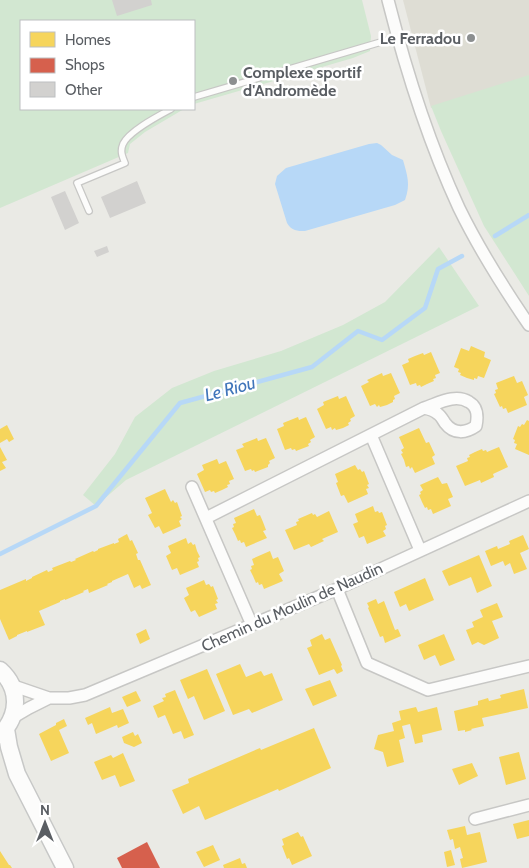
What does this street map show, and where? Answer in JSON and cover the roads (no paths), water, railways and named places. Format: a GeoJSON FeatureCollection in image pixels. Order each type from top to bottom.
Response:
{"type":"FeatureCollection","features":[{"type":"Feature","properties":{"kind":"main road"},"geometry":{"type":"LineString","coordinates":[[0,670],[12,685],[14,693],[15,710],[6,727],[17,774],[65,868]]}},
{"type":"Feature","properties":{"kind":"main road"},"geometry":{"type":"LineString","coordinates":[[0,761],[17,774]]}},
{"type":"Feature","properties":{"kind":"street"},"geometry":{"type":"LineString","coordinates":[[388,0],[414,93],[433,147],[460,208],[491,268],[529,325]]}},
{"type":"Feature","properties":{"kind":"street"},"geometry":{"type":"LineString","coordinates":[[206,518],[424,408]]}},
{"type":"Feature","properties":{"kind":"street"},"geometry":{"type":"LineString","coordinates":[[371,435],[420,550]]}},
{"type":"Feature","properties":{"kind":"street"},"geometry":{"type":"LineString","coordinates":[[192,487],[252,625]]}},
{"type":"Feature","properties":{"kind":"street","name":"Chemin du Moulin de Naudin"},"geometry":{"type":"LineString","coordinates":[[12,685],[49,698],[69,698],[85,695],[337,589],[529,500]]}},
{"type":"Feature","properties":{"kind":"street"},"geometry":{"type":"LineString","coordinates":[[337,589],[368,663],[428,690],[529,666]]}},
{"type":"Feature","properties":{"kind":"street","name":"Chemin du Moulin de Naudin"},"geometry":{"type":"LineString","coordinates":[[6,727],[29,708],[49,698]]}},
{"type":"Feature","properties":{"kind":"street"},"geometry":{"type":"LineString","coordinates":[[475,819],[529,805]]}},
{"type":"Feature","properties":{"kind":"lane"},"geometry":{"type":"LineString","coordinates":[[195,97],[398,37]]}},
{"type":"Feature","properties":{"kind":"lane"},"geometry":{"type":"LineString","coordinates":[[89,211],[78,183],[125,163],[121,150],[123,143],[130,135],[169,110]]}},
{"type":"Feature","properties":{"kind":"water"},"geometry":{"type":"Polygon","coordinates":[[[377,143],[392,155],[403,160],[408,184],[405,200],[395,205],[305,231],[295,230],[289,226],[275,184],[277,176],[286,168],[377,143]]]}},
{"type":"Feature","properties":{"kind":"waterway","name":"Le Riou"},"geometry":{"type":"LineString","coordinates":[[495,236],[529,215]]}},
{"type":"Feature","properties":{"kind":"waterway","name":"Le Riou"},"geometry":{"type":"LineString","coordinates":[[0,554],[96,506],[180,403],[312,367],[358,331],[382,340],[425,308],[438,269],[462,256]]}},
{"type":"Feature","properties":{"kind":"place","name":"Le Ferradou"},"geometry":{"type":"Point","coordinates":[471,38]}},
{"type":"Feature","properties":{"kind":"place","name":"Complexe sportif d'Andromède"},"geometry":{"type":"Point","coordinates":[233,81]}}]}
